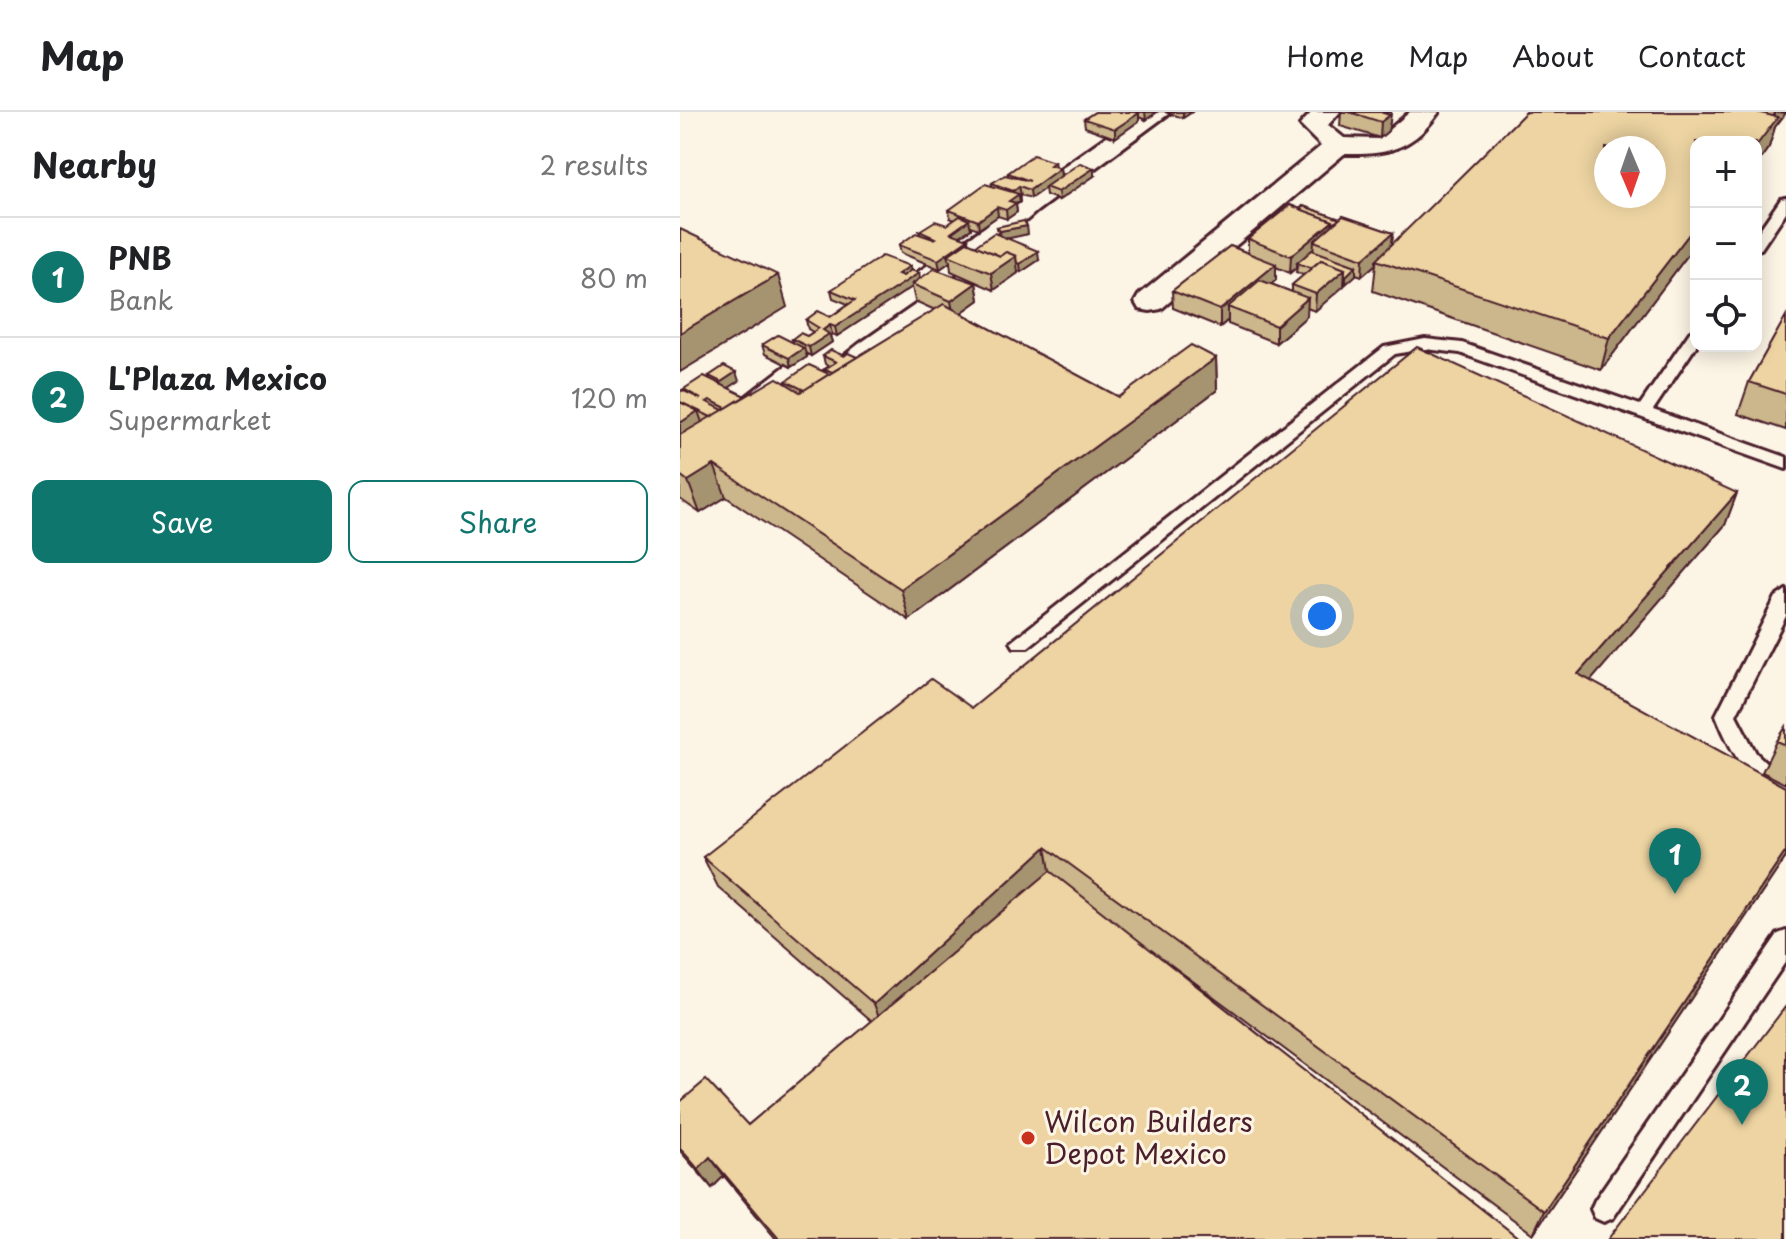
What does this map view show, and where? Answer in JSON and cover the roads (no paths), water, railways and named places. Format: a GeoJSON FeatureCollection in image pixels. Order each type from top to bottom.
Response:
{"type":"FeatureCollection","features":[{"type":"Feature","properties":{"kind":"street"},"geometry":{"type":"LineString","coordinates":[[680,458],[756,405],[847,334],[995,233],[1027,205],[1158,112]]}},
{"type":"Feature","properties":{"kind":"street"},"geometry":{"type":"LineString","coordinates":[[1327,112],[1313,125],[1337,146],[1371,148],[1389,144],[1426,112]]}},
{"type":"Feature","properties":{"kind":"street"},"geometry":{"type":"LineString","coordinates":[[1150,302],[1337,146]]}},
{"type":"Feature","properties":{"kind":"lane"},"geometry":{"type":"LineString","coordinates":[[1762,237],[1786,202]]}},
{"type":"Feature","properties":{"kind":"lane"},"geometry":{"type":"LineString","coordinates":[[1021,642],[1390,350],[1425,344],[1462,348],[1786,463]]}},
{"type":"Feature","properties":{"kind":"lane"},"geometry":{"type":"LineString","coordinates":[[1642,414],[1690,344]]}},
{"type":"Feature","properties":{"kind":"lane"},"geometry":{"type":"LineString","coordinates":[[1786,597],[1726,715],[1738,747],[1763,777],[1786,793]]}},
{"type":"Feature","properties":{"kind":"lane"},"geometry":{"type":"LineString","coordinates":[[1604,1209],[1786,941]]}},
{"type":"Feature","properties":{"kind":"place","name":"PNB"},"geometry":{"type":"Point","coordinates":[1675,894]}},
{"type":"Feature","properties":{"kind":"place","name":"L'Plaza Mexico"},"geometry":{"type":"Point","coordinates":[1742,1125]}},
{"type":"Feature","properties":{"kind":"place","name":"Wilcon Builders Depot Mexico"},"geometry":{"type":"Point","coordinates":[1028,1138]}}]}
